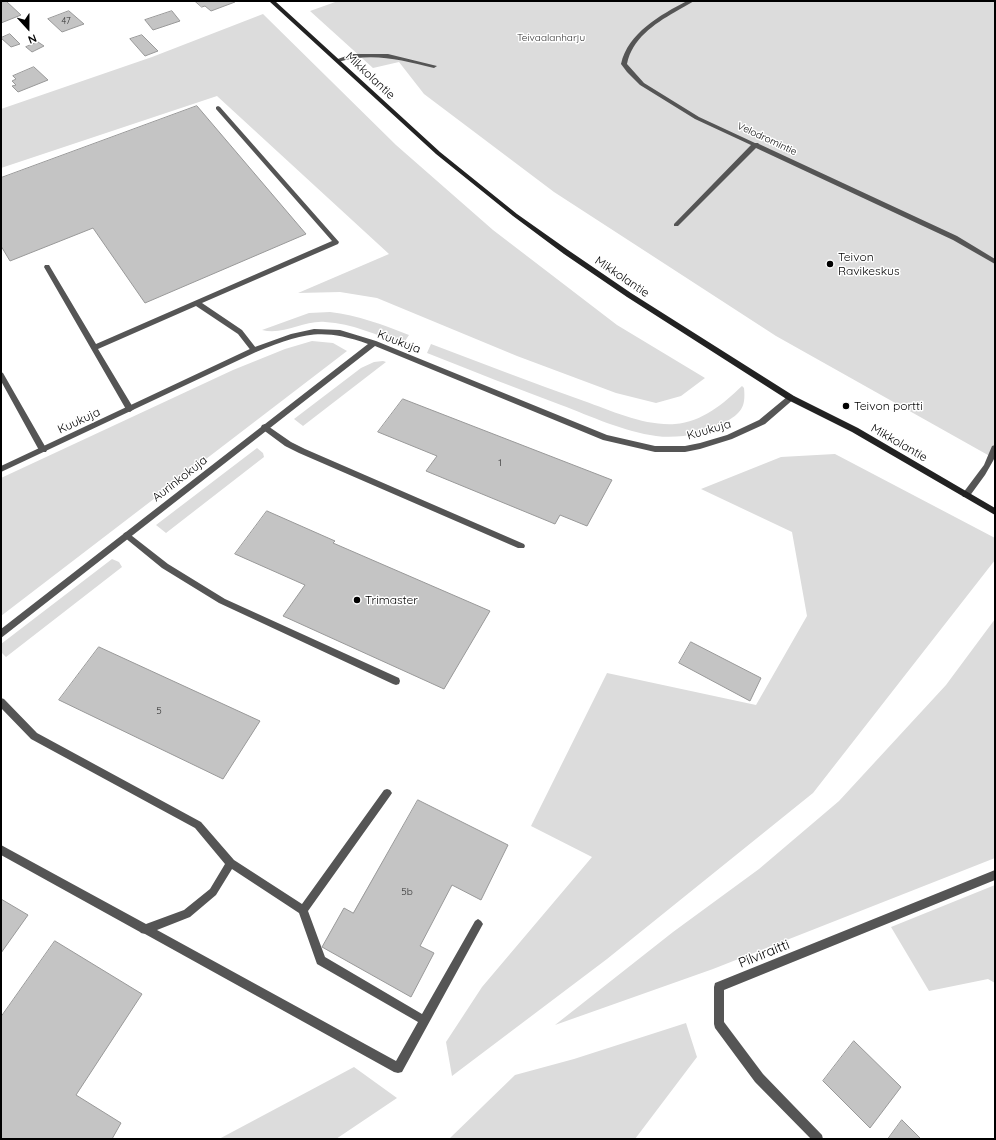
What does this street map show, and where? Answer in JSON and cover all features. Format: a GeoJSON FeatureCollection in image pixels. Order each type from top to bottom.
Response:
{"type":"FeatureCollection","features":[{"type":"Feature","properties":{"kind":"main road","name":"Mikkolantie"},"geometry":{"type":"LineString","coordinates":[[274,3],[438,153],[515,215],[623,292],[791,398],[855,430],[995,512]]}},
{"type":"Feature","properties":{"kind":"street","name":"Velodromintie"},"geometry":{"type":"LineString","coordinates":[[691,1],[674,10],[646,30],[630,47],[626,54],[624,64],[642,84],[697,118],[756,144],[955,238],[995,262]]}},
{"type":"Feature","properties":{"kind":"street"},"geometry":{"type":"LineString","coordinates":[[338,60],[352,56],[388,56],[434,66]]}},
{"type":"Feature","properties":{"kind":"street"},"geometry":{"type":"LineString","coordinates":[[94,348],[336,242],[218,108]]}},
{"type":"Feature","properties":{"kind":"street"},"geometry":{"type":"LineString","coordinates":[[676,225],[756,144]]}},
{"type":"Feature","properties":{"kind":"street"},"geometry":{"type":"LineString","coordinates":[[47,267],[130,409]]}},
{"type":"Feature","properties":{"kind":"street"},"geometry":{"type":"LineString","coordinates":[[197,303],[240,332],[254,350]]}},
{"type":"Feature","properties":{"kind":"street","name":"Kuukuja"},"geometry":{"type":"LineString","coordinates":[[1,469],[254,350],[296,335],[319,331],[336,332],[374,343],[606,438],[655,449],[685,449],[729,437],[762,422],[791,398]]}},
{"type":"Feature","properties":{"kind":"street","name":"Aurinkokuja"},"geometry":{"type":"LineString","coordinates":[[1,634],[374,343]]}},
{"type":"Feature","properties":{"kind":"street"},"geometry":{"type":"LineString","coordinates":[[1,375],[4,388],[43,450]]}},
{"type":"Feature","properties":{"kind":"street"},"geometry":{"type":"LineString","coordinates":[[265,427],[288,444],[302,451],[521,546]]}},
{"type":"Feature","properties":{"kind":"street"},"geometry":{"type":"LineString","coordinates":[[966,495],[991,461],[995,448]]}},
{"type":"Feature","properties":{"kind":"street"},"geometry":{"type":"LineString","coordinates":[[126,536],[165,566],[222,601],[396,681]]}},
{"type":"Feature","properties":{"kind":"street"},"geometry":{"type":"LineString","coordinates":[[1,702],[34,736],[198,825],[231,863],[303,910],[321,960],[425,1021]]}},
{"type":"Feature","properties":{"kind":"street"},"geometry":{"type":"LineString","coordinates":[[303,910],[387,794]]}},
{"type":"Feature","properties":{"kind":"street"},"geometry":{"type":"LineString","coordinates":[[1,850],[144,930],[398,1068],[478,924]]}},
{"type":"Feature","properties":{"kind":"street"},"geometry":{"type":"LineString","coordinates":[[144,930],[187,914],[213,892],[231,863]]}},
{"type":"Feature","properties":{"kind":"street","name":"Pilviraitti"},"geometry":{"type":"LineString","coordinates":[[818,1139],[759,1078],[719,1024],[719,987],[995,875]]}},
{"type":"Feature","properties":{"kind":"green space","name":"Teivon Ravikeskus"},"geometry":{"type":"Polygon","coordinates":[[[338,1],[995,1],[995,459],[776,336],[554,192],[424,94],[399,62],[373,68],[310,11],[338,1]]]}},
{"type":"Feature","properties":{"kind":"green space"},"geometry":{"type":"Polygon","coordinates":[[[263,14],[396,145],[493,230],[617,325],[705,378],[681,396],[656,403],[616,393],[517,356],[377,298],[340,292],[298,293],[389,254],[217,96],[1,168],[1,109],[152,57],[263,14]]]}},
{"type":"Feature","properties":{"kind":"green space"},"geometry":{"type":"Polygon","coordinates":[[[330,312],[360,318],[409,335],[403,344],[355,327],[325,322],[309,323],[286,330],[262,330],[309,313],[330,312]]]}},
{"type":"Feature","properties":{"kind":"green space"},"geometry":{"type":"Polygon","coordinates":[[[312,341],[333,343],[347,351],[1,616],[1,478],[233,370],[285,349],[312,341]]]}},
{"type":"Feature","properties":{"kind":"green space"},"geometry":{"type":"Polygon","coordinates":[[[431,344],[617,413],[652,423],[675,424],[694,420],[712,411],[742,386],[744,388],[744,400],[741,409],[735,416],[717,427],[700,433],[673,437],[644,434],[608,423],[427,353],[431,344]]]}},
{"type":"Feature","properties":{"kind":"green space"},"geometry":{"type":"Polygon","coordinates":[[[374,362],[386,362],[303,426],[294,419],[361,368],[374,362]]]}},
{"type":"Feature","properties":{"kind":"green space"},"geometry":{"type":"Polygon","coordinates":[[[257,448],[263,453],[264,457],[166,533],[156,525],[257,448]]]}},
{"type":"Feature","properties":{"kind":"green space"},"geometry":{"type":"Polygon","coordinates":[[[835,454],[995,538],[995,560],[813,793],[607,959],[452,1076],[446,1042],[482,987],[592,857],[531,826],[607,673],[756,705],[807,616],[792,532],[701,489],[781,457],[835,454]]]}},
{"type":"Feature","properties":{"kind":"green space"},"geometry":{"type":"Polygon","coordinates":[[[112,559],[119,562],[122,567],[6,657],[1,652],[1,644],[112,559]]]}},
{"type":"Feature","properties":{"kind":"green space"},"geometry":{"type":"Polygon","coordinates":[[[995,619],[995,858],[713,969],[555,1025],[673,932],[759,869],[839,801],[946,685],[995,619]]]}},
{"type":"Feature","properties":{"kind":"green space"},"geometry":{"type":"Polygon","coordinates":[[[995,885],[995,983],[988,979],[929,991],[891,927],[995,885]]]}},
{"type":"Feature","properties":{"kind":"green space"},"geometry":{"type":"Polygon","coordinates":[[[686,1023],[697,1057],[635,1139],[449,1139],[515,1075],[574,1059],[686,1023]]]}},
{"type":"Feature","properties":{"kind":"green space"},"geometry":{"type":"Polygon","coordinates":[[[354,1067],[397,1098],[336,1139],[219,1139],[354,1067]]]}},
{"type":"Feature","properties":{"kind":"building"},"geometry":{"type":"Polygon","coordinates":[[[1,1],[6,1],[21,15],[1,23],[1,1]]]}},
{"type":"Feature","properties":{"kind":"building"},"geometry":{"type":"Polygon","coordinates":[[[195,1],[235,2],[211,11],[205,6],[202,7],[195,1]]]}},
{"type":"Feature","properties":{"kind":"building"},"geometry":{"type":"Polygon","coordinates":[[[69,11],[84,24],[62,32],[48,19],[69,11]]]}},
{"type":"Feature","properties":{"kind":"building"},"geometry":{"type":"Polygon","coordinates":[[[172,11],[180,21],[153,30],[145,20],[172,11]]]}},
{"type":"Feature","properties":{"kind":"building"},"geometry":{"type":"Polygon","coordinates":[[[10,34],[20,44],[11,47],[1,38],[10,34]]]}},
{"type":"Feature","properties":{"kind":"building"},"geometry":{"type":"Polygon","coordinates":[[[142,35],[158,51],[145,56],[130,39],[142,35]]]}},
{"type":"Feature","properties":{"kind":"building"},"geometry":{"type":"Polygon","coordinates":[[[38,42],[44,46],[32,52],[26,47],[38,42]]]}},
{"type":"Feature","properties":{"kind":"building"},"geometry":{"type":"Polygon","coordinates":[[[34,67],[48,80],[18,92],[12,86],[16,85],[12,81],[16,79],[13,76],[34,67]]]}},
{"type":"Feature","properties":{"kind":"building"},"geometry":{"type":"Polygon","coordinates":[[[197,106],[306,234],[145,303],[93,228],[10,261],[1,246],[1,178],[197,106]]]}},
{"type":"Feature","properties":{"kind":"building"},"geometry":{"type":"Polygon","coordinates":[[[403,399],[612,480],[587,526],[560,515],[555,524],[426,471],[437,456],[378,432],[403,399]]]}},
{"type":"Feature","properties":{"kind":"building"},"geometry":{"type":"Polygon","coordinates":[[[267,511],[335,541],[333,543],[490,611],[444,689],[283,616],[305,585],[235,554],[267,511]]]}},
{"type":"Feature","properties":{"kind":"building"},"geometry":{"type":"Polygon","coordinates":[[[691,642],[761,678],[750,701],[679,663],[691,642]]]}},
{"type":"Feature","properties":{"kind":"building"},"geometry":{"type":"Polygon","coordinates":[[[99,647],[260,721],[223,779],[59,700],[99,647]]]}},
{"type":"Feature","properties":{"kind":"building"},"geometry":{"type":"Polygon","coordinates":[[[418,800],[508,845],[481,900],[452,885],[420,946],[434,953],[411,997],[322,947],[344,908],[353,913],[418,800]]]}},
{"type":"Feature","properties":{"kind":"building"},"geometry":{"type":"Polygon","coordinates":[[[1,899],[28,915],[1,953],[1,899]]]}},
{"type":"Feature","properties":{"kind":"building"},"geometry":{"type":"Polygon","coordinates":[[[55,941],[142,994],[76,1095],[121,1123],[112,1139],[1,1139],[1,1017],[55,941]]]}},
{"type":"Feature","properties":{"kind":"building"},"geometry":{"type":"Polygon","coordinates":[[[854,1041],[901,1087],[870,1128],[823,1081],[854,1041]]]}},
{"type":"Feature","properties":{"kind":"building"},"geometry":{"type":"Polygon","coordinates":[[[902,1120],[921,1139],[888,1139],[902,1120]]]}},
{"type":"Feature","properties":{"kind":"place","name":"Teivon Ravikeskus"},"geometry":{"type":"Point","coordinates":[830,264]}},
{"type":"Feature","properties":{"kind":"place","name":"Teivon portti"},"geometry":{"type":"Point","coordinates":[846,406]}},
{"type":"Feature","properties":{"kind":"place","name":"Trimaster"},"geometry":{"type":"Point","coordinates":[357,600]}},
{"type":"Feature","properties":{"kind":"park label","name":"Teivaalanharju"},"geometry":{"type":"Point","coordinates":[551,38]}}]}
